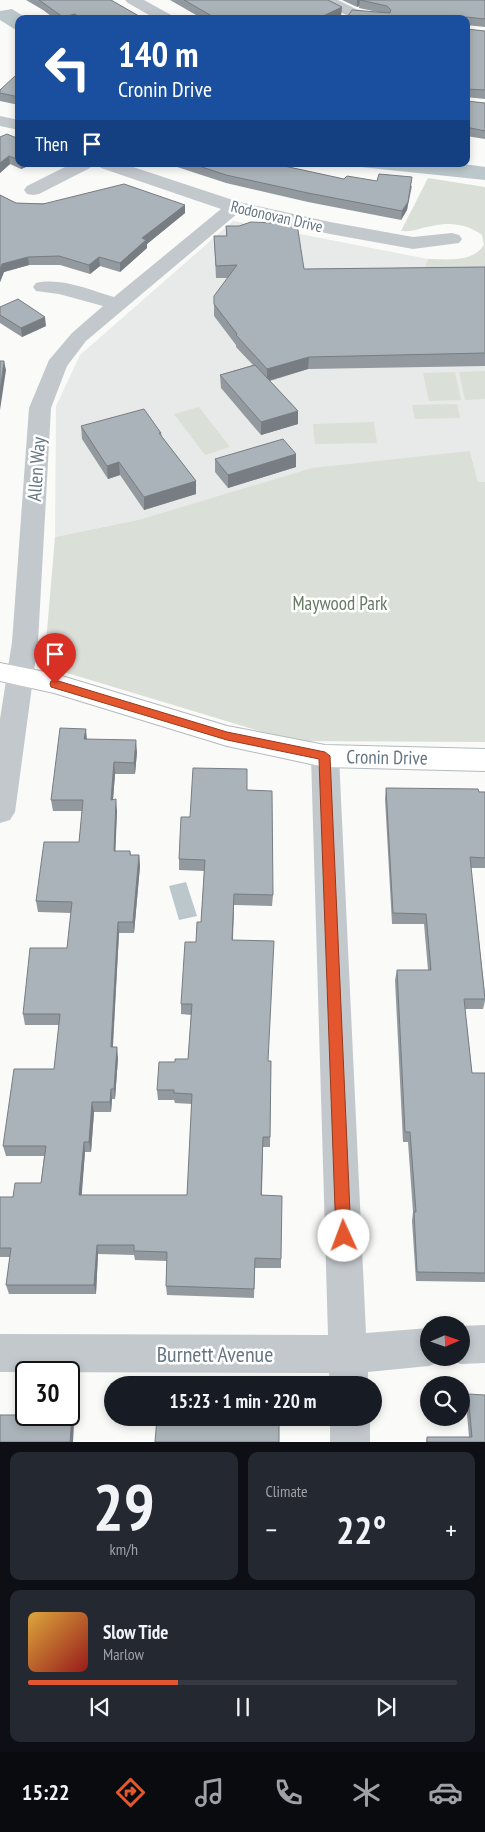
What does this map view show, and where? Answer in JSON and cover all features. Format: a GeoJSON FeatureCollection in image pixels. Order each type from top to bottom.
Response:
{"type":"FeatureCollection","features":[{"type":"Feature","properties":{"kind":"street"},"geometry":{"type":"LineString","coordinates":[[133,0],[161,15]]}},
{"type":"Feature","properties":{"kind":"street"},"geometry":{"type":"LineString","coordinates":[[327,0],[346,15]]}},
{"type":"Feature","properties":{"kind":"street"},"geometry":{"type":"LineString","coordinates":[[0,121],[15,124]]}},
{"type":"Feature","properties":{"kind":"street"},"geometry":{"type":"LineString","coordinates":[[33,190],[78,167]]}},
{"type":"Feature","properties":{"kind":"street","name":"Rodonovan Drive"},"geometry":{"type":"LineString","coordinates":[[117,167],[234,207],[330,228],[413,242],[452,240]]}},
{"type":"Feature","properties":{"kind":"street","name":"Allen Way"},"geometry":{"type":"LineString","coordinates":[[0,812],[10,674],[25,642],[40,408],[56,365],[79,337],[234,207]]}},
{"type":"Feature","properties":{"kind":"street"},"geometry":{"type":"LineString","coordinates":[[43,287],[60,288],[117,304]]}},
{"type":"Feature","properties":{"kind":"street","name":"Cronin Drive"},"geometry":{"type":"LineString","coordinates":[[10,674],[227,736],[325,756],[485,760]]}},
{"type":"Feature","properties":{"kind":"street"},"geometry":{"type":"LineString","coordinates":[[325,756],[349,1369]]}},
{"type":"Feature","properties":{"kind":"street"},"geometry":{"type":"LineString","coordinates":[[470,1345],[485,1344]]}},
{"type":"Feature","properties":{"kind":"street","name":"Burnett Avenue"},"geometry":{"type":"LineString","coordinates":[[0,1353],[349,1369],[420,1349]]}},
{"type":"Feature","properties":{"kind":"street"},"geometry":{"type":"LineString","coordinates":[[350,1426],[350,1442]]}},
{"type":"Feature","properties":{"kind":"shaded area"},"geometry":{"type":"Polygon","coordinates":[[[12,9],[22,15],[15,15],[15,29],[0,20],[0,11],[12,9]]]}},
{"type":"Feature","properties":{"kind":"shaded area"},"geometry":{"type":"Polygon","coordinates":[[[470,165],[485,167],[485,180],[361,167],[470,167],[470,165]]]}},
{"type":"Feature","properties":{"kind":"shaded area"},"geometry":{"type":"Polygon","coordinates":[[[233,221],[428,259],[423,276],[485,276],[485,482],[478,482],[470,451],[55,537],[56,406],[80,355],[233,221]]]}},
{"type":"Feature","properties":{"kind":"shaded area"},"geometry":{"type":"Polygon","coordinates":[[[186,882],[197,916],[179,920],[169,886],[186,882]]]}},
{"type":"Feature","properties":{"kind":"green space"},"geometry":{"type":"Polygon","coordinates":[[[428,178],[485,187],[485,276],[422,276],[428,259],[459,259],[473,255],[484,245],[482,235],[470,228],[458,225],[439,225],[401,231],[428,178]]]}},
{"type":"Feature","properties":{"kind":"green space"},"geometry":{"type":"Polygon","coordinates":[[[485,371],[485,399],[465,400],[459,372],[485,371]]]}},
{"type":"Feature","properties":{"kind":"green space"},"geometry":{"type":"Polygon","coordinates":[[[455,372],[461,400],[429,401],[423,373],[455,372]]]}},
{"type":"Feature","properties":{"kind":"green space"},"geometry":{"type":"Polygon","coordinates":[[[457,404],[460,418],[415,419],[412,405],[457,404]]]}},
{"type":"Feature","properties":{"kind":"green space"},"geometry":{"type":"Polygon","coordinates":[[[199,407],[230,447],[205,455],[174,414],[199,407]]]}},
{"type":"Feature","properties":{"kind":"green space"},"geometry":{"type":"Polygon","coordinates":[[[374,422],[377,443],[315,444],[313,424],[374,422]]]}},
{"type":"Feature","properties":{"kind":"green space","name":"Maywood Park"},"geometry":{"type":"Polygon","coordinates":[[[470,451],[478,482],[485,482],[485,742],[292,741],[44,666],[55,537],[142,519],[312,468],[470,451]]]}},
{"type":"Feature","properties":{"kind":"building"},"geometry":{"type":"Polygon","coordinates":[[[39,0],[111,0],[137,15],[75,14],[60,15],[39,0]]]}},
{"type":"Feature","properties":{"kind":"building"},"geometry":{"type":"Polygon","coordinates":[[[184,0],[328,0],[342,7],[325,15],[210,15],[184,0]]]}},
{"type":"Feature","properties":{"kind":"building"},"geometry":{"type":"Polygon","coordinates":[[[360,0],[485,0],[485,19],[470,17],[470,15],[349,15],[352,10],[390,13],[391,10],[387,6],[360,0]]]}},
{"type":"Feature","properties":{"kind":"building"},"geometry":{"type":"Polygon","coordinates":[[[470,29],[485,31],[485,90],[470,89],[470,29]]]}},
{"type":"Feature","properties":{"kind":"building"},"geometry":{"type":"Polygon","coordinates":[[[15,76],[15,96],[0,93],[0,90],[15,76]]]}},
{"type":"Feature","properties":{"kind":"building"},"geometry":{"type":"Polygon","coordinates":[[[470,101],[485,103],[485,131],[470,128],[470,101]]]}},
{"type":"Feature","properties":{"kind":"building"},"geometry":{"type":"Polygon","coordinates":[[[7,134],[15,137],[15,158],[9,156],[0,163],[0,137],[7,134]]]}},
{"type":"Feature","properties":{"kind":"building"},"geometry":{"type":"Polygon","coordinates":[[[202,167],[289,167],[344,179],[347,176],[377,181],[379,174],[412,177],[408,202],[402,211],[226,175],[202,167]]]}},
{"type":"Feature","properties":{"kind":"building"},"geometry":{"type":"Polygon","coordinates":[[[124,184],[185,205],[142,238],[146,240],[120,263],[99,257],[89,265],[59,256],[28,257],[2,264],[0,270],[0,195],[16,203],[43,204],[124,184]]]}},
{"type":"Feature","properties":{"kind":"building"},"geometry":{"type":"Polygon","coordinates":[[[251,222],[297,224],[304,269],[485,267],[485,353],[309,357],[267,369],[236,335],[214,304],[214,296],[237,265],[216,266],[214,236],[227,236],[226,226],[239,226],[251,222]]]}},
{"type":"Feature","properties":{"kind":"building"},"geometry":{"type":"Polygon","coordinates":[[[18,299],[45,317],[21,328],[0,315],[0,307],[18,299]]]}},
{"type":"Feature","properties":{"kind":"building"},"geometry":{"type":"Polygon","coordinates":[[[0,361],[4,361],[0,392],[0,361]]]}},
{"type":"Feature","properties":{"kind":"building"},"geometry":{"type":"Polygon","coordinates":[[[255,365],[298,411],[261,422],[220,375],[255,365]]]}},
{"type":"Feature","properties":{"kind":"building"},"geometry":{"type":"Polygon","coordinates":[[[144,409],[161,433],[159,433],[196,481],[144,497],[119,462],[107,466],[81,426],[144,409]]]}},
{"type":"Feature","properties":{"kind":"building"},"geometry":{"type":"Polygon","coordinates":[[[283,439],[296,454],[228,475],[215,459],[283,439]]]}},
{"type":"Feature","properties":{"kind":"building"},"geometry":{"type":"Polygon","coordinates":[[[60,728],[86,729],[84,739],[136,740],[134,763],[114,762],[111,800],[116,799],[114,851],[130,851],[130,855],[139,855],[133,922],[118,922],[111,1047],[117,1047],[114,1089],[111,1089],[110,1102],[92,1102],[89,1142],[84,1142],[79,1195],[187,1195],[192,1094],[174,1093],[174,1090],[157,1090],[159,1062],[175,1062],[175,1059],[188,1059],[192,1004],[181,1004],[185,942],[196,942],[197,922],[201,922],[205,860],[179,859],[181,817],[190,817],[193,768],[247,769],[247,790],[272,791],[273,895],[234,894],[232,940],[274,941],[268,1061],[271,1061],[270,1137],[263,1137],[261,1195],[282,1196],[281,1259],[255,1258],[254,1289],[166,1286],[167,1252],[134,1251],[134,1245],[97,1245],[94,1285],[6,1285],[11,1248],[0,1248],[0,1197],[13,1197],[15,1183],[41,1183],[46,1146],[3,1146],[14,1069],[54,1069],[60,1014],[23,1014],[30,948],[67,948],[72,902],[36,901],[44,842],[79,842],[83,800],[51,800],[60,728]]]}},
{"type":"Feature","properties":{"kind":"building"},"geometry":{"type":"Polygon","coordinates":[[[386,788],[478,789],[479,792],[485,792],[485,858],[470,857],[485,999],[464,999],[472,1073],[485,1073],[485,1273],[417,1272],[414,1212],[416,1212],[410,1132],[405,1132],[397,970],[431,970],[426,914],[393,913],[386,788]]]}},
{"type":"Feature","properties":{"kind":"building"},"geometry":{"type":"Polygon","coordinates":[[[470,1394],[485,1395],[485,1442],[427,1442],[427,1437],[472,1437],[470,1394]]]}},
{"type":"Feature","properties":{"kind":"building"},"geometry":{"type":"Polygon","coordinates":[[[0,1415],[15,1415],[15,1426],[71,1426],[70,1442],[0,1442],[0,1415]]]}},
{"type":"Feature","properties":{"kind":"building"},"geometry":{"type":"Polygon","coordinates":[[[156,1426],[279,1426],[279,1442],[155,1442],[156,1426]]]}},
{"type":"Feature","properties":{"kind":"route"},"geometry":{"type":"LineString","coordinates":[[55,684],[227,736],[325,756],[344,1236]]}}]}
